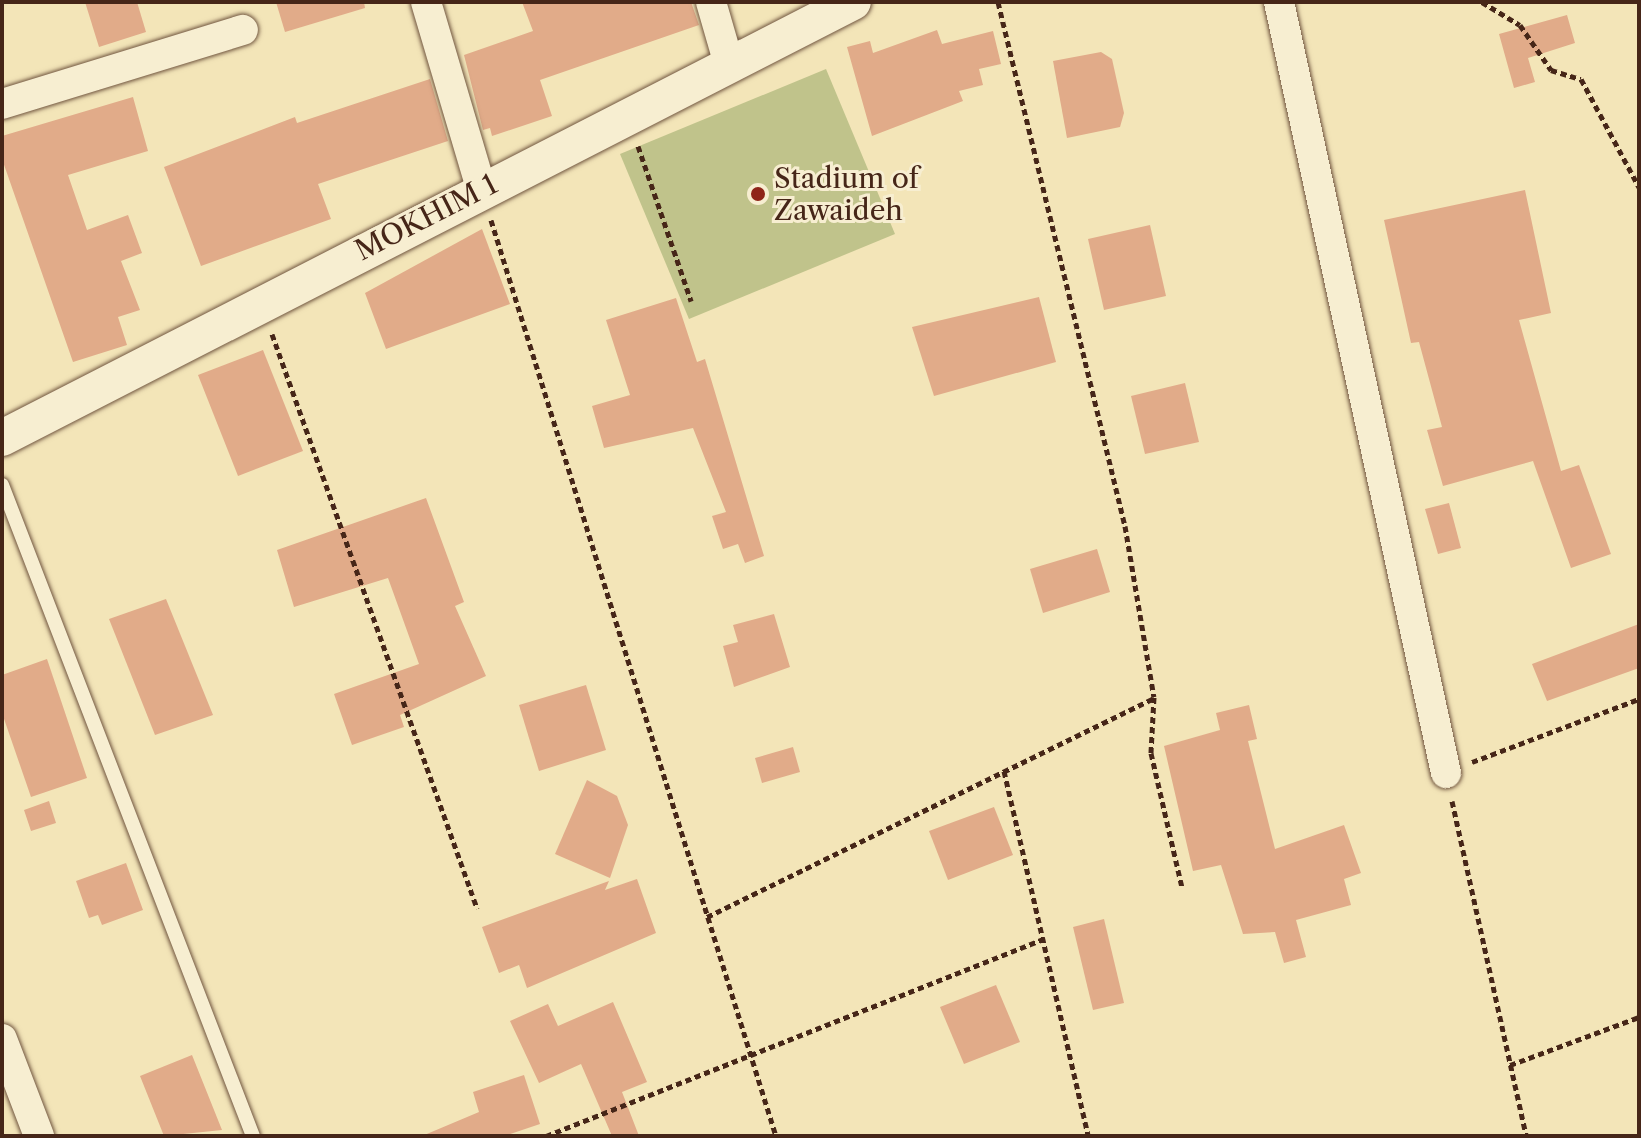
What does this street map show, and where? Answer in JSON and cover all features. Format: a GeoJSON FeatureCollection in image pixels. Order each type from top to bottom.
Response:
{"type":"FeatureCollection","features":[{"type":"Feature","properties":{"kind":"street"},"geometry":{"type":"LineString","coordinates":[[426,2],[481,188]]}},
{"type":"Feature","properties":{"kind":"street"},"geometry":{"type":"LineString","coordinates":[[711,2],[728,61]]}},
{"type":"Feature","properties":{"kind":"street","name":"MOKHIM 1"},"geometry":{"type":"LineString","coordinates":[[2,438],[481,188],[629,118],[728,61],[853,2]]}},
{"type":"Feature","properties":{"kind":"street"},"geometry":{"type":"LineString","coordinates":[[1279,2],[1446,773]]}},
{"type":"Feature","properties":{"kind":"street"},"geometry":{"type":"LineString","coordinates":[[2,104],[243,30]]}},
{"type":"Feature","properties":{"kind":"street"},"geometry":{"type":"LineString","coordinates":[[2,1039],[39,1136]]}},
{"type":"Feature","properties":{"kind":"lane"},"geometry":{"type":"LineString","coordinates":[[2,485],[253,1136]]}},
{"type":"Feature","properties":{"kind":"path"},"geometry":{"type":"LineString","coordinates":[[998,2],[1125,526],[1154,697],[1151,753],[1182,887]]}},
{"type":"Feature","properties":{"kind":"path"},"geometry":{"type":"LineString","coordinates":[[1482,2],[1520,25],[1551,70],[1581,79],[1639,187]]}},
{"type":"Feature","properties":{"kind":"path"},"geometry":{"type":"LineString","coordinates":[[629,118],[691,301]]}},
{"type":"Feature","properties":{"kind":"path"},"geometry":{"type":"LineString","coordinates":[[481,188],[776,1136]]}},
{"type":"Feature","properties":{"kind":"path"},"geometry":{"type":"LineString","coordinates":[[261,303],[477,908]]}},
{"type":"Feature","properties":{"kind":"path"},"geometry":{"type":"LineString","coordinates":[[707,917],[1154,697]]}},
{"type":"Feature","properties":{"kind":"path"},"geometry":{"type":"LineString","coordinates":[[1526,1136],[1446,773],[1639,699]]}},
{"type":"Feature","properties":{"kind":"path"},"geometry":{"type":"LineString","coordinates":[[1004,771],[1046,938],[1088,1136]]}},
{"type":"Feature","properties":{"kind":"path"},"geometry":{"type":"LineString","coordinates":[[546,1136],[750,1058],[1046,938]]}},
{"type":"Feature","properties":{"kind":"path"},"geometry":{"type":"LineString","coordinates":[[1510,1065],[1639,1017]]}},
{"type":"Feature","properties":{"kind":"green space","name":"Stadium of Zawaideh"},"geometry":{"type":"Polygon","coordinates":[[[826,69],[895,234],[689,319],[620,154],[826,69]]]}},
{"type":"Feature","properties":{"kind":"building"},"geometry":{"type":"Polygon","coordinates":[[[85,2],[137,2],[146,32],[99,47],[85,2]]]}},
{"type":"Feature","properties":{"kind":"building"},"geometry":{"type":"Polygon","coordinates":[[[276,2],[364,2],[365,8],[285,32],[276,2]]]}},
{"type":"Feature","properties":{"kind":"building"},"geometry":{"type":"Polygon","coordinates":[[[522,2],[691,2],[699,25],[540,80],[552,116],[492,136],[490,128],[483,130],[464,55],[533,31],[522,2]]]}},
{"type":"Feature","properties":{"kind":"building"},"geometry":{"type":"Polygon","coordinates":[[[1567,15],[1575,43],[1528,58],[1535,82],[1514,88],[1499,34],[1567,15]]]}},
{"type":"Feature","properties":{"kind":"building"},"geometry":{"type":"Polygon","coordinates":[[[937,30],[942,44],[993,31],[1001,64],[979,69],[983,85],[959,91],[963,101],[872,136],[847,47],[870,41],[873,53],[937,30]]]}},
{"type":"Feature","properties":{"kind":"building"},"geometry":{"type":"Polygon","coordinates":[[[1101,52],[1112,59],[1124,113],[1120,127],[1067,138],[1053,61],[1101,52]]]}},
{"type":"Feature","properties":{"kind":"building"},"geometry":{"type":"Polygon","coordinates":[[[430,79],[448,141],[318,184],[331,219],[201,266],[164,167],[295,117],[297,123],[430,79]]]}},
{"type":"Feature","properties":{"kind":"building"},"geometry":{"type":"Polygon","coordinates":[[[133,97],[148,151],[68,175],[87,230],[128,215],[142,253],[121,261],[140,310],[118,317],[127,345],[73,362],[2,159],[2,136],[133,97]]]}},
{"type":"Feature","properties":{"kind":"building"},"geometry":{"type":"Polygon","coordinates":[[[1525,190],[1551,313],[1519,320],[1561,471],[1579,465],[1611,554],[1571,568],[1533,461],[1443,486],[1427,430],[1442,427],[1419,342],[1411,343],[1384,220],[1525,190]]]}},
{"type":"Feature","properties":{"kind":"building"},"geometry":{"type":"Polygon","coordinates":[[[1150,225],[1166,296],[1104,310],[1088,239],[1150,225]]]}},
{"type":"Feature","properties":{"kind":"building"},"geometry":{"type":"Polygon","coordinates":[[[482,229],[510,304],[386,349],[365,293],[482,229]]]}},
{"type":"Feature","properties":{"kind":"building"},"geometry":{"type":"Polygon","coordinates":[[[1039,297],[1056,362],[934,396],[912,327],[1039,297]]]}},
{"type":"Feature","properties":{"kind":"building"},"geometry":{"type":"Polygon","coordinates":[[[676,298],[697,362],[705,359],[764,556],[745,563],[738,544],[723,549],[712,516],[726,512],[693,428],[604,448],[592,406],[630,395],[606,320],[676,298]]]}},
{"type":"Feature","properties":{"kind":"building"},"geometry":{"type":"Polygon","coordinates":[[[263,350],[303,451],[238,476],[198,375],[263,350]]]}},
{"type":"Feature","properties":{"kind":"building"},"geometry":{"type":"Polygon","coordinates":[[[1185,383],[1199,442],[1145,454],[1131,396],[1185,383]]]}},
{"type":"Feature","properties":{"kind":"building"},"geometry":{"type":"Polygon","coordinates":[[[426,498],[464,602],[455,606],[486,676],[400,715],[404,727],[352,745],[334,694],[419,664],[388,578],[294,607],[277,550],[426,498]]]}},
{"type":"Feature","properties":{"kind":"building"},"geometry":{"type":"Polygon","coordinates":[[[1449,503],[1461,548],[1438,554],[1425,509],[1449,503]]]}},
{"type":"Feature","properties":{"kind":"building"},"geometry":{"type":"Polygon","coordinates":[[[1097,549],[1110,592],[1043,613],[1030,569],[1097,549]]]}},
{"type":"Feature","properties":{"kind":"building"},"geometry":{"type":"Polygon","coordinates":[[[166,599],[213,715],[155,735],[109,619],[166,599]]]}},
{"type":"Feature","properties":{"kind":"building"},"geometry":{"type":"Polygon","coordinates":[[[774,614],[790,667],[734,687],[723,646],[738,642],[733,625],[774,614]]]}},
{"type":"Feature","properties":{"kind":"building"},"geometry":{"type":"Polygon","coordinates":[[[1639,624],[1639,668],[1547,701],[1532,664],[1639,624]]]}},
{"type":"Feature","properties":{"kind":"building"},"geometry":{"type":"Polygon","coordinates":[[[47,659],[87,778],[31,797],[2,713],[2,675],[47,659]]]}},
{"type":"Feature","properties":{"kind":"building"},"geometry":{"type":"Polygon","coordinates":[[[586,685],[606,750],[539,771],[519,705],[586,685]]]}},
{"type":"Feature","properties":{"kind":"building"},"geometry":{"type":"Polygon","coordinates":[[[1249,705],[1257,739],[1248,741],[1275,849],[1344,825],[1361,873],[1344,879],[1351,905],[1296,920],[1306,957],[1284,963],[1275,932],[1243,934],[1221,865],[1193,871],[1164,746],[1220,730],[1216,713],[1249,705]]]}},
{"type":"Feature","properties":{"kind":"building"},"geometry":{"type":"Polygon","coordinates":[[[793,747],[800,772],[762,783],[755,758],[793,747]]]}},
{"type":"Feature","properties":{"kind":"building"},"geometry":{"type":"Polygon","coordinates":[[[587,780],[617,796],[628,825],[610,878],[555,854],[587,780]]]}},
{"type":"Feature","properties":{"kind":"building"},"geometry":{"type":"Polygon","coordinates":[[[49,801],[56,823],[31,831],[24,810],[49,801]]]}},
{"type":"Feature","properties":{"kind":"building"},"geometry":{"type":"Polygon","coordinates":[[[994,807],[1013,855],[948,880],[929,831],[994,807]]]}},
{"type":"Feature","properties":{"kind":"building"},"geometry":{"type":"Polygon","coordinates":[[[126,863],[143,910],[102,925],[98,915],[89,918],[76,881],[126,863]]]}},
{"type":"Feature","properties":{"kind":"building"},"geometry":{"type":"Polygon","coordinates":[[[637,879],[656,933],[527,988],[519,965],[499,973],[482,927],[609,881],[605,890],[637,879]]]}},
{"type":"Feature","properties":{"kind":"building"},"geometry":{"type":"Polygon","coordinates":[[[1104,919],[1124,1003],[1093,1010],[1073,927],[1104,919]]]}},
{"type":"Feature","properties":{"kind":"building"},"geometry":{"type":"Polygon","coordinates":[[[996,985],[1020,1042],[964,1064],[940,1007],[996,985]]]}},
{"type":"Feature","properties":{"kind":"building"},"geometry":{"type":"Polygon","coordinates":[[[613,1002],[647,1082],[622,1092],[639,1136],[612,1136],[581,1064],[539,1083],[510,1021],[548,1004],[558,1026],[613,1002]]]}},
{"type":"Feature","properties":{"kind":"building"},"geometry":{"type":"Polygon","coordinates":[[[192,1055],[222,1130],[164,1136],[140,1076],[192,1055]]]}},
{"type":"Feature","properties":{"kind":"building"},"geometry":{"type":"Polygon","coordinates":[[[524,1075],[540,1124],[504,1136],[422,1136],[479,1112],[473,1092],[524,1075]]]}},
{"type":"Feature","properties":{"kind":"place","name":"Stadium of Zawaideh"},"geometry":{"type":"Point","coordinates":[758,194]}}]}
